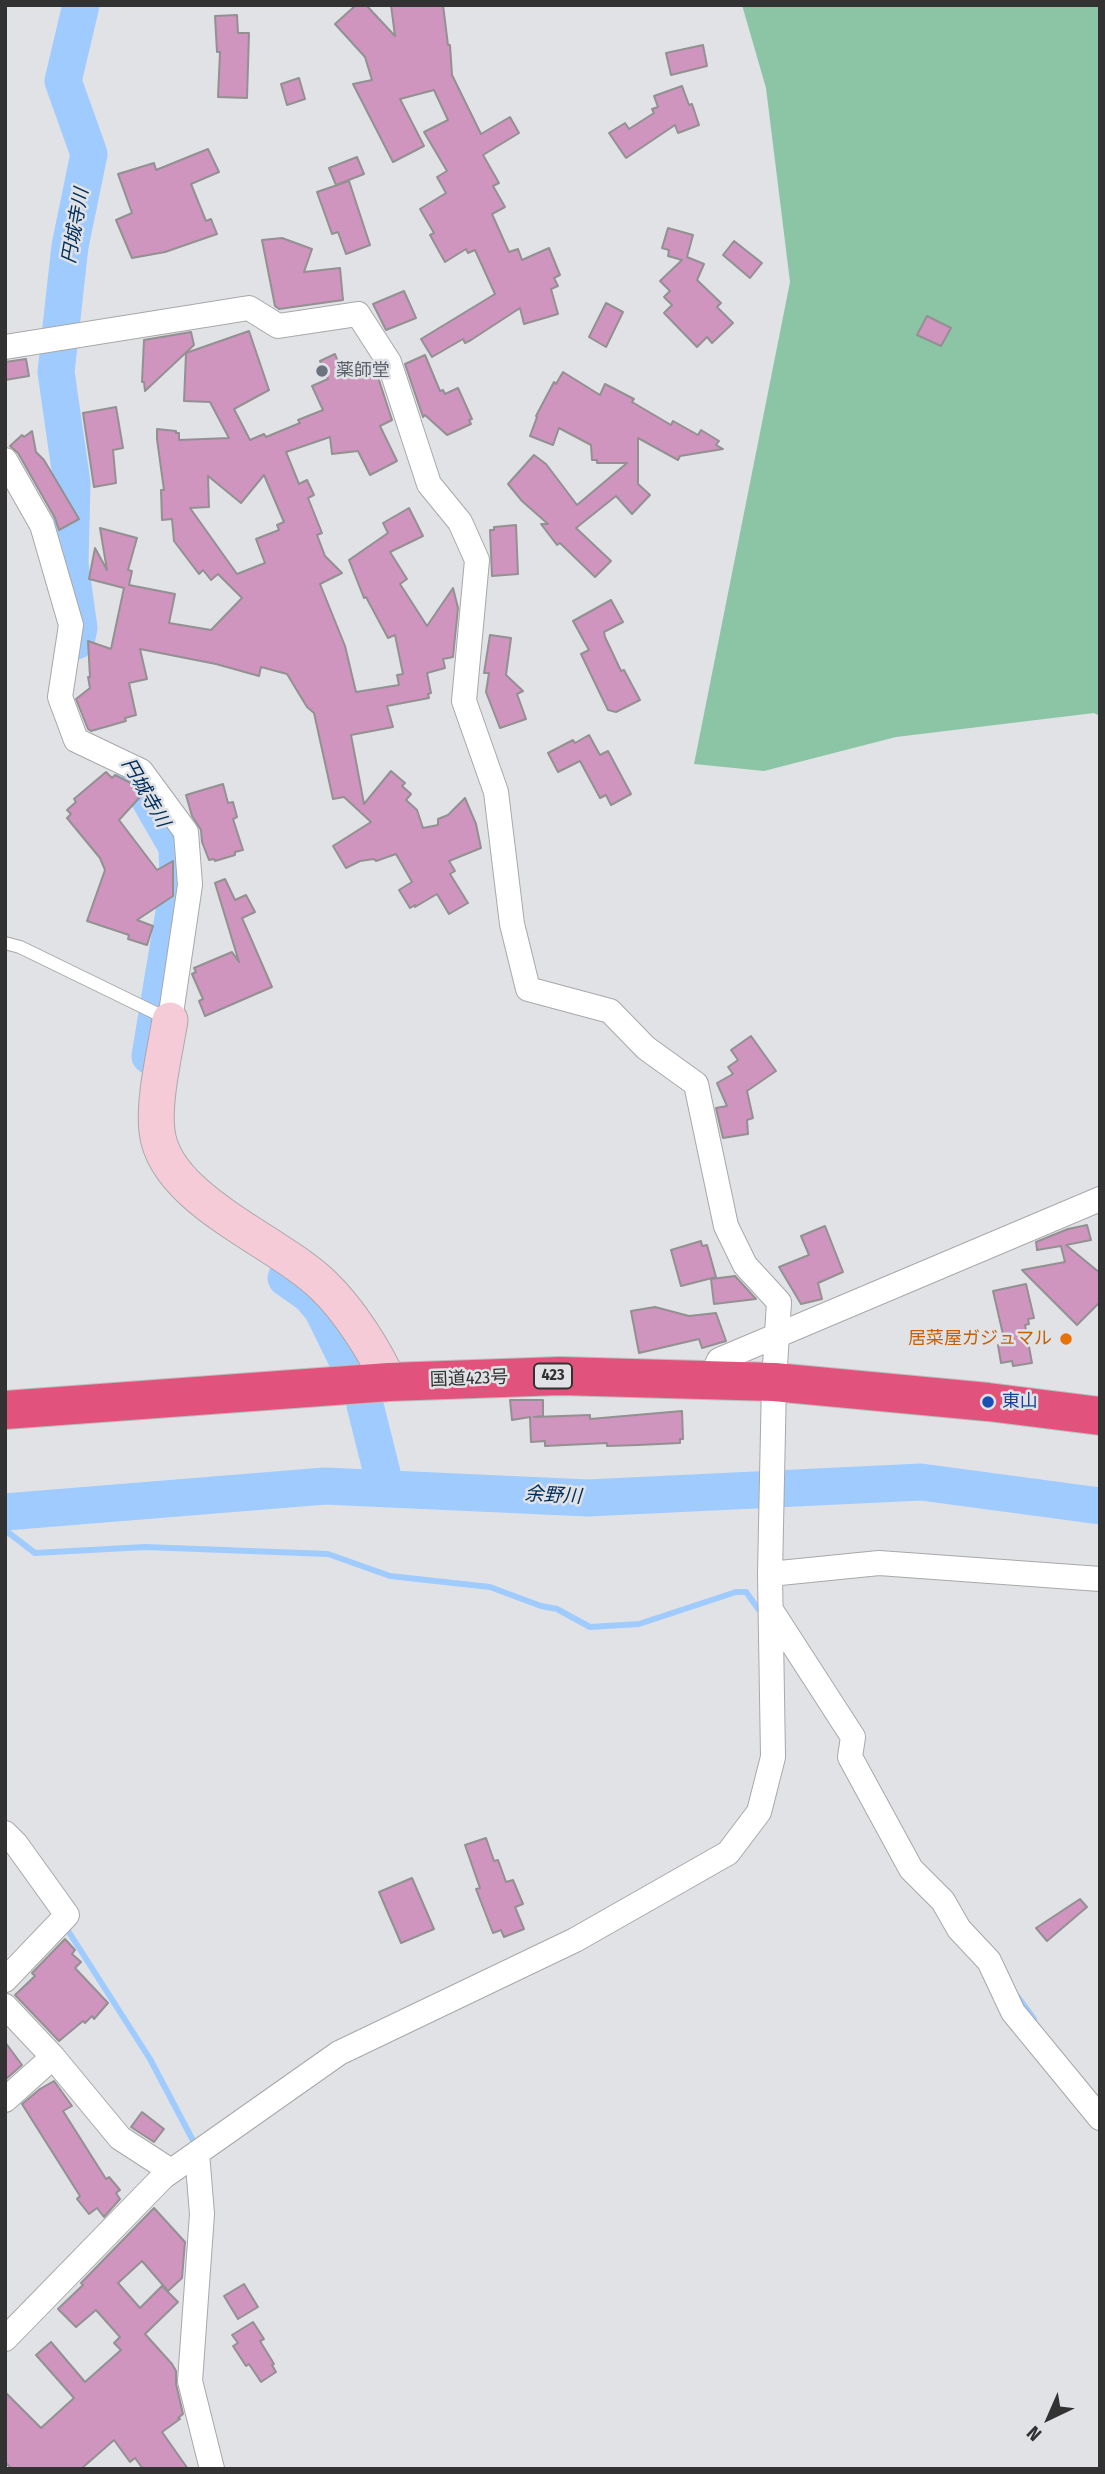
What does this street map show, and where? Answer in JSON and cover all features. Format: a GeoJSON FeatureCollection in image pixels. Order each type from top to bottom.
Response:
{"type":"FeatureCollection","features":[{"type":"Feature","properties":{"kind":"highway","name":"国道423号"},"geometry":{"type":"LineString","coordinates":[[5,1410],[389,1382],[560,1376],[774,1382],[988,1402],[1100,1416]]}},
{"type":"Feature","properties":{"kind":"street"},"geometry":{"type":"LineString","coordinates":[[5,347],[249,308],[278,326],[358,314],[388,362],[429,484],[460,522],[477,560],[464,701],[496,792],[512,924],[528,989],[610,1010],[646,1048],[696,1084],[726,1226],[745,1265],[779,1303],[774,1382],[770,1568],[773,1757],[759,1812],[728,1853],[575,1940],[339,2053],[163,2177],[5,2339]]}},
{"type":"Feature","properties":{"kind":"street"},"geometry":{"type":"LineString","coordinates":[[5,460],[42,525],[71,625],[60,697],[76,740],[141,771],[186,832],[190,885],[157,1106],[157,1131],[162,1150],[169,1166],[195,1194],[324,1285],[376,1356],[389,1382]]}},
{"type":"Feature","properties":{"kind":"street"},"geometry":{"type":"LineString","coordinates":[[709,1381],[719,1360],[1100,1199]]}},
{"type":"Feature","properties":{"kind":"street"},"geometry":{"type":"LineString","coordinates":[[770,1568],[879,1563],[1100,1579]]}},
{"type":"Feature","properties":{"kind":"street"},"geometry":{"type":"LineString","coordinates":[[771,1609],[853,1737],[850,1757],[911,1869],[943,1901],[959,1929],[989,1961],[1013,2012],[1100,2119]]}},
{"type":"Feature","properties":{"kind":"street"},"geometry":{"type":"LineString","coordinates":[[5,1833],[68,1915],[5,1980]]}},
{"type":"Feature","properties":{"kind":"street"},"geometry":{"type":"LineString","coordinates":[[5,2006],[53,2057],[120,2138],[171,2171]]}},
{"type":"Feature","properties":{"kind":"street"},"geometry":{"type":"LineString","coordinates":[[5,2100],[53,2057]]}},
{"type":"Feature","properties":{"kind":"street"},"geometry":{"type":"LineString","coordinates":[[197,2153],[202,2214],[190,2381],[212,2469]]}},
{"type":"Feature","properties":{"kind":"lane"},"geometry":{"type":"LineString","coordinates":[[5,943],[20,947],[170,1020]]}},
{"type":"Feature","properties":{"kind":"green space"},"geometry":{"type":"Polygon","coordinates":[[[742,5],[1100,5],[1100,716],[1094,713],[896,737],[764,771],[694,764],[790,282],[766,88],[742,5]]]}},
{"type":"Feature","properties":{"kind":"building"},"geometry":{"type":"Polygon","coordinates":[[[356,5],[366,5],[395,36],[391,5],[443,5],[452,75],[481,134],[510,117],[519,133],[483,155],[499,183],[493,186],[505,207],[492,214],[509,252],[518,249],[522,260],[549,248],[560,275],[554,278],[558,286],[551,289],[558,314],[524,324],[520,308],[471,340],[465,343],[463,339],[432,357],[421,339],[495,294],[475,250],[468,253],[466,249],[445,262],[430,235],[434,233],[420,209],[446,193],[437,177],[447,171],[424,132],[448,120],[434,90],[400,99],[424,146],[393,162],[353,84],[372,80],[365,57],[335,24],[356,5]]]}},
{"type":"Feature","properties":{"kind":"building"},"geometry":{"type":"Polygon","coordinates":[[[237,15],[238,33],[249,33],[247,98],[218,97],[220,52],[217,52],[215,16],[237,15]]]}},
{"type":"Feature","properties":{"kind":"building"},"geometry":{"type":"Polygon","coordinates":[[[703,45],[707,66],[671,75],[666,53],[703,45]]]}},
{"type":"Feature","properties":{"kind":"building"},"geometry":{"type":"Polygon","coordinates":[[[299,78],[305,99],[287,105],[281,84],[299,78]]]}},
{"type":"Feature","properties":{"kind":"building"},"geometry":{"type":"Polygon","coordinates":[[[682,86],[699,125],[678,133],[675,125],[626,158],[609,133],[625,123],[629,129],[654,113],[652,109],[658,107],[654,96],[682,86]]]}},
{"type":"Feature","properties":{"kind":"building"},"geometry":{"type":"Polygon","coordinates":[[[208,149],[219,172],[191,184],[206,221],[211,219],[217,234],[165,252],[132,258],[116,220],[132,213],[118,174],[154,163],[156,170],[208,149]]]}},
{"type":"Feature","properties":{"kind":"building"},"geometry":{"type":"Polygon","coordinates":[[[357,157],[364,174],[336,185],[329,168],[357,157]]]}},
{"type":"Feature","properties":{"kind":"building"},"geometry":{"type":"Polygon","coordinates":[[[349,181],[370,245],[346,254],[338,232],[332,234],[317,192],[349,181]]]}},
{"type":"Feature","properties":{"kind":"building"},"geometry":{"type":"Polygon","coordinates":[[[668,228],[693,235],[687,257],[704,264],[697,280],[721,303],[717,307],[733,323],[712,343],[707,337],[697,347],[664,313],[672,305],[664,297],[670,291],[660,281],[682,260],[668,256],[669,250],[662,248],[668,228]]]}},
{"type":"Feature","properties":{"kind":"building"},"geometry":{"type":"Polygon","coordinates":[[[282,238],[312,249],[304,272],[340,268],[343,300],[279,309],[275,306],[262,240],[282,238]]]}},
{"type":"Feature","properties":{"kind":"building"},"geometry":{"type":"Polygon","coordinates":[[[734,241],[762,263],[750,278],[723,255],[734,241]]]}},
{"type":"Feature","properties":{"kind":"building"},"geometry":{"type":"Polygon","coordinates":[[[404,291],[416,318],[386,330],[373,304],[404,291]]]}},
{"type":"Feature","properties":{"kind":"building"},"geometry":{"type":"Polygon","coordinates":[[[606,303],[623,312],[606,347],[589,337],[606,303]]]}},
{"type":"Feature","properties":{"kind":"building"},"geometry":{"type":"Polygon","coordinates":[[[927,316],[951,328],[941,346],[917,335],[927,316]]]}},
{"type":"Feature","properties":{"kind":"building"},"geometry":{"type":"Polygon","coordinates":[[[249,331],[269,390],[234,409],[250,440],[264,434],[266,437],[323,410],[312,386],[328,379],[320,361],[335,354],[342,372],[371,361],[375,368],[392,420],[380,426],[397,461],[370,475],[358,451],[332,454],[330,437],[286,452],[299,484],[307,480],[314,495],[308,498],[322,533],[317,535],[325,556],[342,573],[320,584],[345,646],[356,692],[399,685],[397,675],[403,674],[395,635],[388,638],[366,597],[364,598],[349,560],[388,533],[383,523],[409,508],[423,536],[390,552],[407,579],[400,584],[427,626],[453,588],[458,608],[453,657],[443,659],[445,668],[427,673],[431,693],[428,694],[429,698],[387,706],[393,727],[351,735],[364,804],[391,771],[405,783],[402,786],[411,794],[406,800],[417,810],[423,828],[438,825],[438,819],[448,815],[465,798],[476,824],[481,848],[449,861],[455,871],[450,874],[468,903],[449,914],[437,894],[410,908],[399,890],[412,882],[396,854],[376,861],[360,861],[346,868],[333,846],[371,822],[344,797],[333,799],[314,713],[307,707],[287,674],[261,667],[259,676],[216,664],[140,649],[147,679],[129,683],[136,715],[125,718],[126,721],[91,731],[88,729],[76,699],[90,688],[88,641],[111,649],[124,588],[89,579],[95,548],[107,570],[100,528],[137,538],[128,570],[132,571],[129,585],[175,594],[169,623],[211,630],[242,598],[218,574],[211,580],[203,570],[199,574],[174,541],[172,519],[162,520],[161,490],[164,490],[157,429],[176,431],[179,433],[179,440],[229,438],[210,402],[184,401],[186,353],[249,331]],[[264,475],[241,503],[208,476],[209,507],[190,508],[237,574],[265,563],[256,539],[279,530],[277,525],[284,522],[264,475]]]}},
{"type":"Feature","properties":{"kind":"building"},"geometry":{"type":"Polygon","coordinates":[[[191,332],[194,345],[145,391],[142,382],[144,340],[191,332]]]}},
{"type":"Feature","properties":{"kind":"building"},"geometry":{"type":"Polygon","coordinates":[[[425,355],[440,391],[443,390],[445,394],[458,388],[472,419],[469,420],[471,424],[447,435],[425,415],[423,417],[405,364],[425,355]]]}},
{"type":"Feature","properties":{"kind":"building"},"geometry":{"type":"Polygon","coordinates":[[[26,359],[29,376],[5,380],[5,362],[26,359]]]}},
{"type":"Feature","properties":{"kind":"building"},"geometry":{"type":"Polygon","coordinates":[[[563,372],[600,395],[605,384],[634,399],[632,402],[671,425],[673,421],[698,435],[701,430],[719,441],[716,445],[723,449],[680,456],[678,460],[638,438],[638,484],[650,495],[632,514],[616,496],[576,528],[611,561],[595,577],[560,543],[557,545],[541,524],[548,524],[522,501],[508,484],[534,455],[546,464],[577,505],[627,463],[597,463],[597,460],[592,460],[591,445],[559,428],[553,445],[530,436],[536,416],[554,382],[556,384],[563,372]]]}},
{"type":"Feature","properties":{"kind":"building"},"geometry":{"type":"Polygon","coordinates":[[[116,407],[123,448],[113,450],[116,483],[94,487],[83,413],[116,407]]]}},
{"type":"Feature","properties":{"kind":"building"},"geometry":{"type":"Polygon","coordinates":[[[32,431],[36,452],[44,460],[79,519],[59,530],[55,518],[18,453],[10,446],[22,435],[24,437],[32,431]]]}},
{"type":"Feature","properties":{"kind":"building"},"geometry":{"type":"Polygon","coordinates":[[[516,525],[518,574],[492,576],[490,530],[494,530],[494,527],[516,525]]]}},
{"type":"Feature","properties":{"kind":"building"},"geometry":{"type":"Polygon","coordinates":[[[611,600],[623,622],[604,632],[605,637],[621,671],[624,670],[640,700],[616,712],[608,710],[581,654],[589,650],[573,621],[611,600]]]}},
{"type":"Feature","properties":{"kind":"building"},"geometry":{"type":"Polygon","coordinates":[[[490,635],[511,638],[506,675],[523,691],[517,694],[526,719],[500,728],[486,692],[489,673],[484,673],[490,635]]]}},
{"type":"Feature","properties":{"kind":"building"},"geometry":{"type":"Polygon","coordinates":[[[589,735],[600,755],[608,751],[631,794],[611,805],[606,795],[600,798],[580,761],[558,772],[548,753],[589,735]]]}},
{"type":"Feature","properties":{"kind":"building"},"geometry":{"type":"Polygon","coordinates":[[[106,772],[112,778],[115,775],[131,783],[141,796],[119,820],[157,870],[173,861],[173,896],[137,920],[153,926],[147,945],[128,939],[129,935],[87,921],[105,870],[100,858],[67,818],[71,814],[67,810],[76,802],[74,799],[106,772]]]}},
{"type":"Feature","properties":{"kind":"building"},"geometry":{"type":"Polygon","coordinates":[[[223,784],[228,803],[233,802],[237,817],[233,819],[243,850],[215,861],[209,860],[202,842],[201,830],[192,816],[186,795],[223,784]]]}},
{"type":"Feature","properties":{"kind":"building"},"geometry":{"type":"Polygon","coordinates":[[[225,879],[235,900],[246,895],[255,912],[242,918],[272,987],[205,1016],[199,1001],[203,999],[192,974],[196,972],[194,968],[232,952],[239,962],[215,883],[225,879]]]}},
{"type":"Feature","properties":{"kind":"building"},"geometry":{"type":"Polygon","coordinates":[[[751,1036],[776,1071],[747,1091],[753,1118],[747,1120],[748,1134],[723,1138],[716,1108],[727,1106],[717,1083],[733,1074],[728,1067],[738,1060],[731,1050],[751,1036]]]}},
{"type":"Feature","properties":{"kind":"building"},"geometry":{"type":"Polygon","coordinates":[[[1087,1225],[1091,1240],[1066,1245],[1100,1273],[1100,1302],[1077,1325],[1022,1270],[1065,1262],[1061,1246],[1037,1250],[1036,1242],[1068,1229],[1087,1225]]]}},
{"type":"Feature","properties":{"kind":"building"},"geometry":{"type":"Polygon","coordinates":[[[825,1226],[843,1272],[818,1283],[822,1299],[801,1304],[779,1267],[809,1255],[801,1236],[825,1226]]]}},
{"type":"Feature","properties":{"kind":"building"},"geometry":{"type":"Polygon","coordinates":[[[701,1241],[702,1246],[707,1245],[716,1277],[681,1286],[671,1250],[701,1241]]]}},
{"type":"Feature","properties":{"kind":"building"},"geometry":{"type":"Polygon","coordinates":[[[735,1276],[756,1299],[714,1304],[711,1279],[735,1276]]]}},
{"type":"Feature","properties":{"kind":"building"},"geometry":{"type":"Polygon","coordinates":[[[1026,1284],[1034,1318],[1028,1319],[1029,1324],[1025,1325],[1032,1363],[1013,1366],[1012,1361],[1001,1363],[998,1345],[1005,1343],[993,1291],[1026,1284]]]}},
{"type":"Feature","properties":{"kind":"building"},"geometry":{"type":"Polygon","coordinates":[[[655,1307],[689,1316],[716,1313],[726,1341],[702,1348],[699,1339],[639,1353],[631,1311],[655,1307]]]}},
{"type":"Feature","properties":{"kind":"building"},"geometry":{"type":"Polygon","coordinates":[[[510,1400],[543,1400],[543,1416],[534,1417],[590,1415],[590,1419],[682,1411],[683,1439],[680,1439],[680,1443],[545,1446],[545,1441],[531,1442],[530,1417],[512,1420],[510,1400]]]}},
{"type":"Feature","properties":{"kind":"building"},"geometry":{"type":"Polygon","coordinates":[[[486,1838],[494,1861],[498,1860],[506,1882],[513,1880],[523,1904],[515,1907],[524,1929],[504,1937],[501,1930],[493,1933],[476,1889],[480,1888],[465,1845],[486,1838]]]}},
{"type":"Feature","properties":{"kind":"building"},"geometry":{"type":"Polygon","coordinates":[[[412,1878],[434,1929],[401,1943],[379,1892],[412,1878]]]}},
{"type":"Feature","properties":{"kind":"building"},"geometry":{"type":"Polygon","coordinates":[[[1080,1899],[1087,1907],[1047,1941],[1036,1928],[1080,1899]]]}},
{"type":"Feature","properties":{"kind":"building"},"geometry":{"type":"Polygon","coordinates":[[[65,1939],[75,1950],[72,1954],[81,1962],[75,1968],[108,2003],[94,2019],[92,2016],[85,2023],[83,2021],[59,2041],[15,1995],[35,1976],[32,1973],[65,1939]]]}},
{"type":"Feature","properties":{"kind":"building"},"geometry":{"type":"Polygon","coordinates":[[[5,2042],[22,2065],[6,2079],[5,2077],[5,2042]]]}},
{"type":"Feature","properties":{"kind":"building"},"geometry":{"type":"Polygon","coordinates":[[[54,2081],[72,2106],[63,2111],[106,2179],[109,2177],[120,2190],[116,2193],[120,2199],[104,2217],[97,2208],[89,2214],[77,2199],[80,2196],[22,2104],[54,2081]]]}},
{"type":"Feature","properties":{"kind":"building"},"geometry":{"type":"Polygon","coordinates":[[[142,2112],[164,2129],[154,2142],[131,2127],[142,2112]]]}},
{"type":"Feature","properties":{"kind":"building"},"geometry":{"type":"Polygon","coordinates":[[[154,2208],[185,2242],[182,2278],[168,2291],[142,2261],[118,2283],[140,2308],[162,2286],[178,2302],[145,2334],[176,2371],[183,2414],[162,2432],[188,2469],[143,2469],[135,2458],[130,2462],[114,2440],[81,2469],[12,2469],[5,2462],[5,2392],[41,2428],[74,2398],[36,2355],[51,2342],[85,2382],[121,2350],[114,2343],[120,2337],[96,2310],[76,2327],[58,2309],[154,2208]]]}},
{"type":"Feature","properties":{"kind":"building"},"geometry":{"type":"Polygon","coordinates":[[[244,2284],[258,2307],[238,2319],[224,2296],[244,2284]]]}},
{"type":"Feature","properties":{"kind":"building"},"geometry":{"type":"Polygon","coordinates":[[[253,2322],[264,2339],[260,2341],[276,2372],[261,2382],[233,2346],[238,2343],[232,2335],[253,2322]]]}},
{"type":"Feature","properties":{"kind":"waterway","name":"円城寺川"},"geometry":{"type":"LineString","coordinates":[[76,641],[79,628],[70,564],[72,483],[56,372],[70,246],[89,154],[63,81],[81,5]]}},
{"type":"Feature","properties":{"kind":"waterway","name":"円城寺川"},"geometry":{"type":"LineString","coordinates":[[135,774],[177,847],[178,888],[150,1056]]}},
{"type":"Feature","properties":{"kind":"waterway","name":"円城寺川"},"geometry":{"type":"LineString","coordinates":[[286,1278],[310,1295],[322,1309],[348,1362]]}},
{"type":"Feature","properties":{"kind":"waterway","name":"円城寺川"},"geometry":{"type":"LineString","coordinates":[[365,1405],[386,1489]]}},
{"type":"Feature","properties":{"kind":"waterway","name":"余野川"},"geometry":{"type":"LineString","coordinates":[[5,1512],[325,1486],[588,1498],[921,1482],[1100,1506]]}},
{"type":"Feature","properties":{"kind":"waterway"},"geometry":{"type":"LineString","coordinates":[[5,1530],[35,1553],[145,1547],[328,1554],[390,1576],[490,1587],[541,1606],[557,1609],[590,1627],[639,1624],[736,1592],[746,1592],[759,1610]]}},
{"type":"Feature","properties":{"kind":"waterway"},"geometry":{"type":"LineString","coordinates":[[65,1926],[150,2059],[197,2148]]}},
{"type":"Feature","properties":{"kind":"waterway"},"geometry":{"type":"LineString","coordinates":[[1018,1997],[1034,2019]]}},
{"type":"Feature","properties":{"kind":"place","name":"薬師堂"},"geometry":{"type":"Point","coordinates":[322,371]}},
{"type":"Feature","properties":{"kind":"place","name":"居菜屋ガジュマル"},"geometry":{"type":"Point","coordinates":[1066,1339]}},
{"type":"Feature","properties":{"kind":"place","name":"東山"},"geometry":{"type":"Point","coordinates":[988,1402]}}]}
